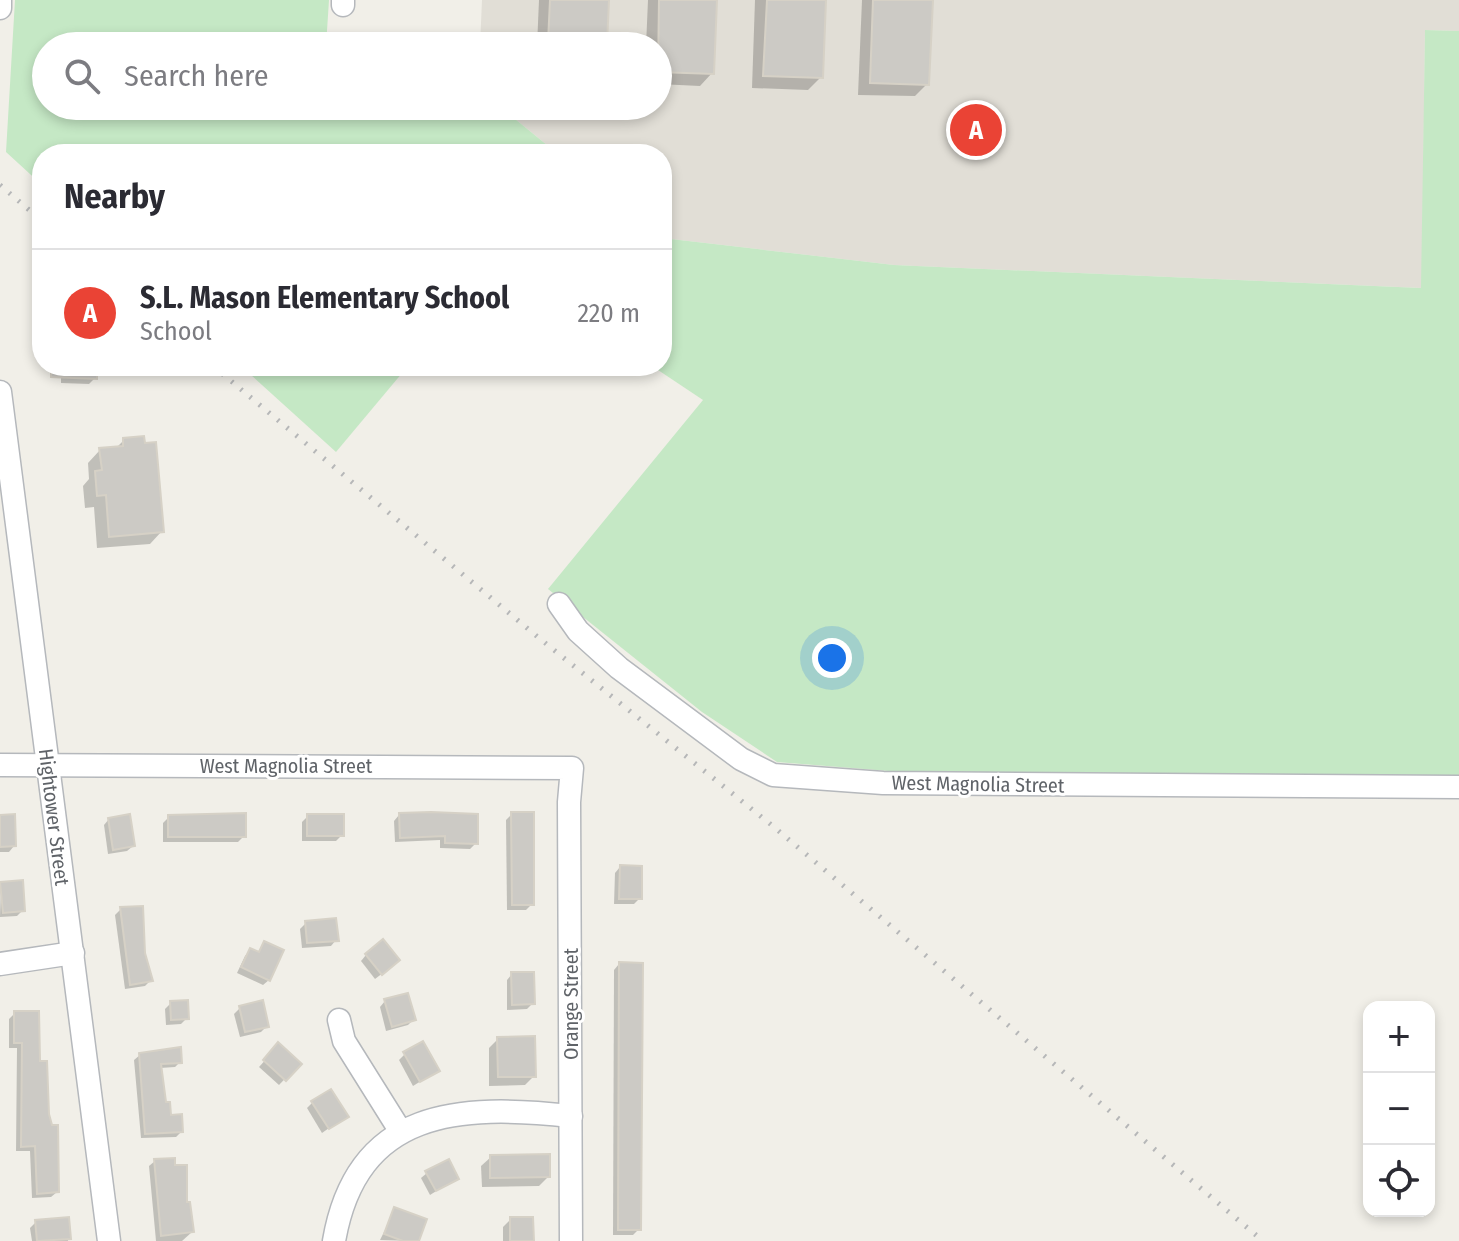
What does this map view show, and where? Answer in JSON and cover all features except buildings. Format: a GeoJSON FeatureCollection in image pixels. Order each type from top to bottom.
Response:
{"type":"FeatureCollection","features":[{"type":"Feature","properties":{"kind":"street"},"geometry":{"type":"LineString","coordinates":[[0,0],[0,8]]}},
{"type":"Feature","properties":{"kind":"street","name":"Hightower Street"},"geometry":{"type":"LineString","coordinates":[[0,392],[8,527],[48,767],[109,1241]]}},
{"type":"Feature","properties":{"kind":"street","name":"West Magnolia Street"},"geometry":{"type":"LineString","coordinates":[[559,604],[578,631],[619,668],[741,759],[773,775],[899,783],[1459,787]]}},
{"type":"Feature","properties":{"kind":"street","name":"West Magnolia Street"},"geometry":{"type":"LineString","coordinates":[[0,765],[572,768]]}},
{"type":"Feature","properties":{"kind":"street","name":"Orange Street"},"geometry":{"type":"LineString","coordinates":[[571,1241],[569,802],[572,768]]}},
{"type":"Feature","properties":{"kind":"street"},"geometry":{"type":"LineString","coordinates":[[0,964],[73,953]]}},
{"type":"Feature","properties":{"kind":"street"},"geometry":{"type":"LineString","coordinates":[[339,1020],[344,1041],[401,1132]]}},
{"type":"Feature","properties":{"kind":"street"},"geometry":{"type":"LineString","coordinates":[[334,1241],[339,1213],[358,1174],[375,1151],[401,1132],[430,1118],[473,1113],[519,1110],[571,1116]]}},
{"type":"Feature","properties":{"kind":"shaded area"},"geometry":{"type":"Polygon","coordinates":[[[482,0],[1459,0],[1459,31],[1425,30],[1422,288],[894,265],[672,239],[672,144],[546,144],[516,120],[672,120],[672,32],[481,32],[482,0]]]}},
{"type":"Feature","properties":{"kind":"green space"},"geometry":{"type":"Polygon","coordinates":[[[15,0],[329,0],[327,32],[32,32],[32,120],[516,120],[546,144],[32,144],[32,176],[6,152],[15,0]]]}},
{"type":"Feature","properties":{"kind":"green space"},"geometry":{"type":"Polygon","coordinates":[[[1425,30],[1459,31],[1459,775],[926,774],[777,762],[702,712],[548,589],[703,400],[667,376],[672,376],[672,239],[894,265],[1421,288],[1425,30]]]}},
{"type":"Feature","properties":{"kind":"green space"},"geometry":{"type":"Polygon","coordinates":[[[252,376],[400,376],[336,452],[252,376]]]}},
{"type":"Feature","properties":{"kind":"railway"},"geometry":{"type":"LineString","coordinates":[[0,185],[32,212]]}},
{"type":"Feature","properties":{"kind":"railway"},"geometry":{"type":"LineString","coordinates":[[225,376],[539,638],[774,827],[1263,1241]]}},
{"type":"Feature","properties":{"kind":"place","name":"S.L. Mason Elementary School"},"geometry":{"type":"Point","coordinates":[976,130]}}]}
